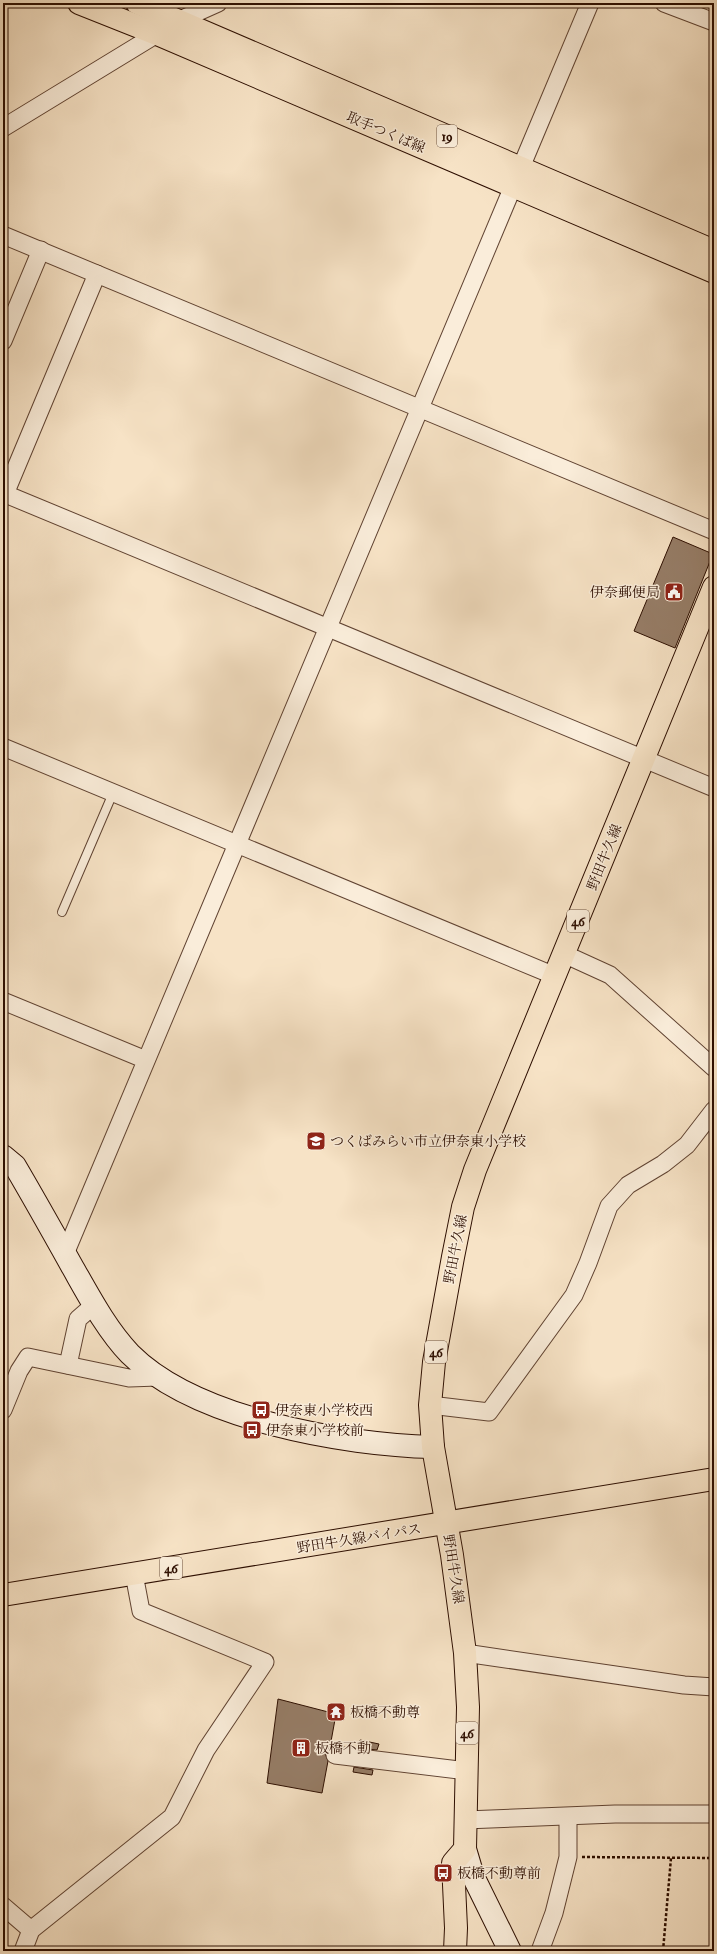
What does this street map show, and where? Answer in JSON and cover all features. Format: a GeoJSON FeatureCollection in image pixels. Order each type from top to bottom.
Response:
{"type":"FeatureCollection","features":[{"type":"Feature","properties":{"kind":"main road","name":"取手つくば線"},"geometry":{"type":"LineString","coordinates":[[79,3],[516,176],[714,251]]}},
{"type":"Feature","properties":{"kind":"main road","name":"取手つくば線"},"geometry":{"type":"LineString","coordinates":[[137,3],[180,20],[516,176],[714,272]]}},
{"type":"Feature","properties":{"kind":"main road","name":"野田牛久線"},"geometry":{"type":"LineString","coordinates":[[465,1850],[468,1707],[465,1653],[447,1524],[433,1447],[430,1405],[434,1362],[463,1207],[475,1170],[714,587]]}},
{"type":"Feature","properties":{"kind":"main road","name":"野田牛久線バイパス"},"geometry":{"type":"LineString","coordinates":[[3,1596],[714,1479]]}},
{"type":"Feature","properties":{"kind":"main road"},"geometry":{"type":"LineString","coordinates":[[455,1951],[456,1928],[453,1863],[465,1850]]}},
{"type":"Feature","properties":{"kind":"street"},"geometry":{"type":"LineString","coordinates":[[3,128],[180,20],[218,3]]}},
{"type":"Feature","properties":{"kind":"street"},"geometry":{"type":"LineString","coordinates":[[65,1254],[516,176],[590,3]]}},
{"type":"Feature","properties":{"kind":"street"},"geometry":{"type":"LineString","coordinates":[[664,3],[714,22]]}},
{"type":"Feature","properties":{"kind":"street"},"geometry":{"type":"LineString","coordinates":[[3,236],[41,250],[714,531]]}},
{"type":"Feature","properties":{"kind":"street"},"geometry":{"type":"LineString","coordinates":[[3,341],[41,250]]}},
{"type":"Feature","properties":{"kind":"street"},"geometry":{"type":"LineString","coordinates":[[97,274],[4,493],[714,788]]}},
{"type":"Feature","properties":{"kind":"street"},"geometry":{"type":"LineString","coordinates":[[3,747],[555,976]]}},
{"type":"Feature","properties":{"kind":"street"},"geometry":{"type":"LineString","coordinates":[[564,954],[610,975],[714,1068]]}},
{"type":"Feature","properties":{"kind":"street"},"geometry":{"type":"LineString","coordinates":[[3,1001],[146,1060]]}},
{"type":"Feature","properties":{"kind":"street"},"geometry":{"type":"LineString","coordinates":[[430,1405],[489,1412],[574,1295],[588,1263],[609,1206],[628,1185],[663,1164],[687,1145],[714,1110]]}},
{"type":"Feature","properties":{"kind":"street"},"geometry":{"type":"LineString","coordinates":[[3,1156],[15,1166],[94,1305],[130,1353],[158,1377],[213,1405],[290,1427],[383,1445],[433,1447]]}},
{"type":"Feature","properties":{"kind":"street"},"geometry":{"type":"LineString","coordinates":[[68,1365],[78,1319],[94,1305]]}},
{"type":"Feature","properties":{"kind":"street"},"geometry":{"type":"LineString","coordinates":[[3,1410],[19,1371],[28,1357],[129,1378],[158,1377]]}},
{"type":"Feature","properties":{"kind":"street"},"geometry":{"type":"LineString","coordinates":[[23,1951],[31,1930],[172,1817],[206,1750],[265,1662],[142,1611],[134,1574]]}},
{"type":"Feature","properties":{"kind":"street"},"geometry":{"type":"LineString","coordinates":[[465,1653],[684,1685],[714,1687]]}},
{"type":"Feature","properties":{"kind":"street"},"geometry":{"type":"LineString","coordinates":[[335,1755],[467,1772]]}},
{"type":"Feature","properties":{"kind":"street"},"geometry":{"type":"LineString","coordinates":[[465,1820],[615,1814],[714,1814]]}},
{"type":"Feature","properties":{"kind":"street"},"geometry":{"type":"LineString","coordinates":[[540,1951],[554,1913],[568,1857],[568,1817]]}},
{"type":"Feature","properties":{"kind":"street"},"geometry":{"type":"LineString","coordinates":[[465,1850],[473,1876],[510,1951]]}},
{"type":"Feature","properties":{"kind":"street"},"geometry":{"type":"LineString","coordinates":[[3,1906],[31,1930]]}},
{"type":"Feature","properties":{"kind":"lane"},"geometry":{"type":"LineString","coordinates":[[62,912],[113,793]]}},
{"type":"Feature","properties":{"kind":"path"},"geometry":{"type":"LineString","coordinates":[[568,1857],[714,1858]]}},
{"type":"Feature","properties":{"kind":"path"},"geometry":{"type":"LineString","coordinates":[[662,1951],[671,1858]]}},
{"type":"Feature","properties":{"kind":"building"},"geometry":{"type":"Polygon","coordinates":[[[673,537],[713,554],[675,648],[634,631],[673,537]]]}},
{"type":"Feature","properties":{"kind":"building","name":"板橋不動"},"geometry":{"type":"Polygon","coordinates":[[[278,1699],[336,1714],[330,1747],[325,1753],[328,1761],[322,1793],[267,1783],[278,1699]]]}},
{"type":"Feature","properties":{"kind":"building"},"geometry":{"type":"Polygon","coordinates":[[[360,1740],[379,1744],[377,1750],[359,1748],[360,1740]]]}},
{"type":"Feature","properties":{"kind":"building"},"geometry":{"type":"Polygon","coordinates":[[[354,1767],[373,1770],[372,1775],[353,1772],[354,1767]]]}},
{"type":"Feature","properties":{"kind":"place","name":"伊奈郵便局"},"geometry":{"type":"Point","coordinates":[674,592]}},
{"type":"Feature","properties":{"kind":"place","name":"つくばみらい市立伊奈東小学校"},"geometry":{"type":"Point","coordinates":[316,1141]}},
{"type":"Feature","properties":{"kind":"place","name":"伊奈東小学校西"},"geometry":{"type":"Point","coordinates":[261,1410]}},
{"type":"Feature","properties":{"kind":"place","name":"伊奈東小学校前"},"geometry":{"type":"Point","coordinates":[252,1430]}},
{"type":"Feature","properties":{"kind":"place","name":"板橋不動尊"},"geometry":{"type":"Point","coordinates":[336,1712]}},
{"type":"Feature","properties":{"kind":"place","name":"板橋不動"},"geometry":{"type":"Point","coordinates":[301,1748]}},
{"type":"Feature","properties":{"kind":"place","name":"板橋不動尊前"},"geometry":{"type":"Point","coordinates":[443,1873]}}]}
